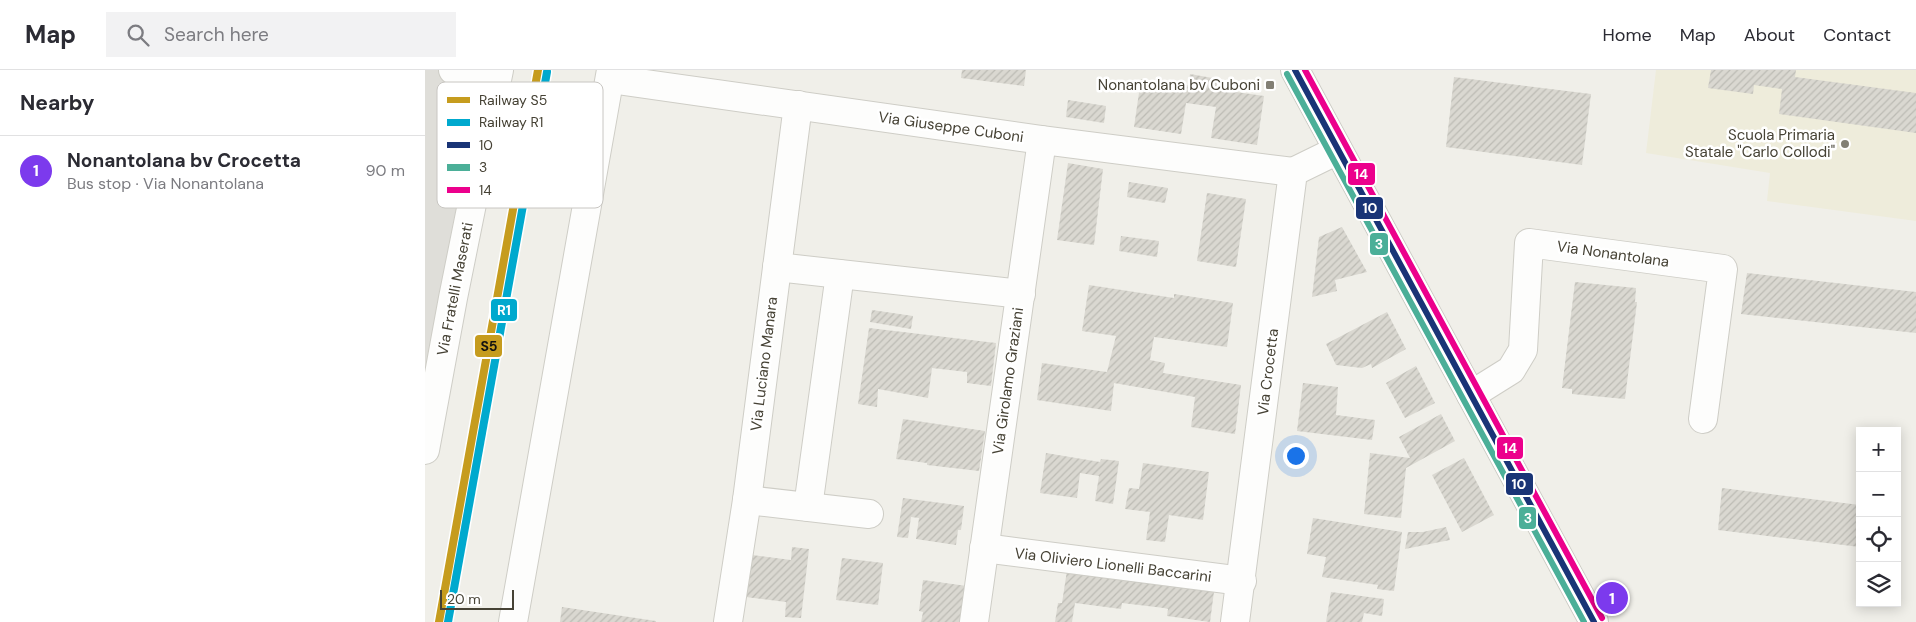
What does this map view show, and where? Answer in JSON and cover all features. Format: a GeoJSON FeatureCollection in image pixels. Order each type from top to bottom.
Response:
{"type":"FeatureCollection","features":[{"type":"Feature","properties":{"kind":"street"},"geometry":{"type":"LineString","coordinates":[[453,70],[497,78]]}},
{"type":"Feature","properties":{"kind":"street"},"geometry":{"type":"LineString","coordinates":[[1295,70],[1594,622]]}},
{"type":"Feature","properties":{"kind":"street"},"geometry":{"type":"LineString","coordinates":[[603,114],[610,74]]}},
{"type":"Feature","properties":{"kind":"street","name":"Via Giuseppe Cuboni"},"geometry":{"type":"LineString","coordinates":[[610,74],[797,105],[1043,140],[1293,172]]}},
{"type":"Feature","properties":{"kind":"street","name":"Via Luciano Manara"},"geometry":{"type":"LineString","coordinates":[[728,622],[747,500],[797,105]]}},
{"type":"Feature","properties":{"kind":"street","name":"Via Girolamo Graziani"},"geometry":{"type":"LineString","coordinates":[[974,622],[1043,140]]}},
{"type":"Feature","properties":{"kind":"street"},"geometry":{"type":"LineString","coordinates":[[1293,172],[1338,150]]}},
{"type":"Feature","properties":{"kind":"street","name":"Via Crocetta"},"geometry":{"type":"LineString","coordinates":[[1235,622],[1242,581],[1293,172]]}},
{"type":"Feature","properties":{"kind":"street","name":"Via Fratelli Maserati"},"geometry":{"type":"LineString","coordinates":[[425,450],[471,208]]}},
{"type":"Feature","properties":{"kind":"street"},"geometry":{"type":"LineString","coordinates":[[513,622],[586,208]]}},
{"type":"Feature","properties":{"kind":"street","name":"Via Nonantolana"},"geometry":{"type":"LineString","coordinates":[[1471,395],[1511,370],[1523,350],[1529,243],[1723,269],[1703,419]]}},
{"type":"Feature","properties":{"kind":"street"},"geometry":{"type":"LineString","coordinates":[[777,267],[1021,294]]}},
{"type":"Feature","properties":{"kind":"street"},"geometry":{"type":"LineString","coordinates":[[809,507],[840,274]]}},
{"type":"Feature","properties":{"kind":"street"},"geometry":{"type":"LineString","coordinates":[[747,500],[869,514]]}},
{"type":"Feature","properties":{"kind":"street","name":"Via Oliviero Lionelli Baccarini"},"geometry":{"type":"LineString","coordinates":[[984,548],[1242,581]]}},
{"type":"Feature","properties":{"kind":"shaded area"},"geometry":{"type":"Polygon","coordinates":[[[425,70],[453,70],[483,82],[437,82],[437,208],[472,208],[425,450],[425,70]]]}},
{"type":"Feature","properties":{"kind":"shaded area","name":"Scuola Primaria Statale \"Carlo Collodi\""},"geometry":{"type":"Polygon","coordinates":[[[1656,70],[1916,70],[1916,221],[1767,201],[1770,173],[1646,153],[1656,70]]]}},
{"type":"Feature","properties":{"kind":"building"},"geometry":{"type":"Polygon","coordinates":[[[962,70],[1026,70],[1024,86],[961,78],[962,70]]]}},
{"type":"Feature","properties":{"kind":"building"},"geometry":{"type":"Polygon","coordinates":[[[1711,70],[1796,70],[1795,77],[1916,93],[1916,133],[1779,114],[1782,89],[1754,85],[1753,94],[1708,88],[1711,70]]]}},
{"type":"Feature","properties":{"kind":"building"},"geometry":{"type":"Polygon","coordinates":[[[1190,74],[1218,79],[1216,89],[1264,96],[1257,145],[1211,138],[1216,107],[1186,103],[1181,134],[1134,127],[1141,79],[1188,85],[1190,74]]]}},
{"type":"Feature","properties":{"kind":"building"},"geometry":{"type":"Polygon","coordinates":[[[1454,77],[1591,94],[1582,165],[1446,147],[1454,77]]]}},
{"type":"Feature","properties":{"kind":"building"},"geometry":{"type":"Polygon","coordinates":[[[1068,100],[1106,106],[1104,123],[1066,117],[1068,100]]]}},
{"type":"Feature","properties":{"kind":"building"},"geometry":{"type":"Polygon","coordinates":[[[1068,163],[1103,169],[1094,245],[1057,240],[1068,163]]]}},
{"type":"Feature","properties":{"kind":"building"},"geometry":{"type":"Polygon","coordinates":[[[1129,182],[1168,188],[1165,203],[1127,197],[1129,182]]]}},
{"type":"Feature","properties":{"kind":"building"},"geometry":{"type":"Polygon","coordinates":[[[1207,193],[1246,199],[1236,267],[1197,261],[1207,193]]]}},
{"type":"Feature","properties":{"kind":"building"},"geometry":{"type":"Polygon","coordinates":[[[1342,227],[1367,272],[1335,280],[1337,291],[1312,297],[1319,237],[1342,227]]]}},
{"type":"Feature","properties":{"kind":"building"},"geometry":{"type":"Polygon","coordinates":[[[1121,236],[1159,241],[1157,257],[1119,251],[1121,236]]]}},
{"type":"Feature","properties":{"kind":"building"},"geometry":{"type":"Polygon","coordinates":[[[1747,273],[1916,292],[1916,333],[1741,314],[1747,273]]]}},
{"type":"Feature","properties":{"kind":"building"},"geometry":{"type":"Polygon","coordinates":[[[1575,282],[1636,288],[1635,302],[1637,302],[1625,399],[1572,394],[1572,389],[1562,388],[1575,282]]]}},
{"type":"Feature","properties":{"kind":"building"},"geometry":{"type":"Polygon","coordinates":[[[1089,285],[1174,298],[1174,294],[1233,303],[1227,347],[1154,337],[1150,360],[1165,363],[1163,373],[1241,385],[1235,434],[1191,427],[1195,397],[1114,383],[1111,411],[1037,400],[1042,363],[1107,372],[1116,336],[1082,331],[1089,285]]]}},
{"type":"Feature","properties":{"kind":"building"},"geometry":{"type":"Polygon","coordinates":[[[872,310],[913,316],[911,329],[870,322],[872,310]]]}},
{"type":"Feature","properties":{"kind":"building"},"geometry":{"type":"Polygon","coordinates":[[[1387,312],[1406,349],[1372,368],[1371,364],[1362,368],[1336,365],[1326,344],[1387,312]]]}},
{"type":"Feature","properties":{"kind":"building"},"geometry":{"type":"Polygon","coordinates":[[[869,328],[996,343],[991,386],[967,383],[967,372],[932,368],[928,398],[878,389],[877,407],[858,404],[869,328]]]}},
{"type":"Feature","properties":{"kind":"building"},"geometry":{"type":"Polygon","coordinates":[[[1416,366],[1435,403],[1405,418],[1386,383],[1416,366]]]}},
{"type":"Feature","properties":{"kind":"building"},"geometry":{"type":"Polygon","coordinates":[[[1303,383],[1338,387],[1336,415],[1375,420],[1372,440],[1297,431],[1303,383]]]}},
{"type":"Feature","properties":{"kind":"building"},"geometry":{"type":"Polygon","coordinates":[[[1441,414],[1455,441],[1406,468],[1401,518],[1364,514],[1370,453],[1410,458],[1399,437],[1441,414]]]}},
{"type":"Feature","properties":{"kind":"building"},"geometry":{"type":"Polygon","coordinates":[[[903,419],[985,431],[979,471],[927,465],[927,463],[896,459],[903,419]]]}},
{"type":"Feature","properties":{"kind":"building"},"geometry":{"type":"Polygon","coordinates":[[[1046,453],[1100,462],[1101,459],[1119,461],[1113,504],[1095,501],[1099,476],[1080,473],[1077,498],[1040,493],[1046,453]]]}},
{"type":"Feature","properties":{"kind":"building"},"geometry":{"type":"Polygon","coordinates":[[[1464,458],[1494,515],[1462,532],[1432,475],[1464,458]]]}},
{"type":"Feature","properties":{"kind":"building"},"geometry":{"type":"Polygon","coordinates":[[[1143,463],[1209,472],[1203,520],[1169,515],[1165,542],[1146,540],[1150,512],[1125,509],[1129,488],[1139,489],[1143,463]]]}},
{"type":"Feature","properties":{"kind":"building"},"geometry":{"type":"Polygon","coordinates":[[[1722,488],[1856,505],[1856,547],[1718,530],[1722,488]]]}},
{"type":"Feature","properties":{"kind":"building"},"geometry":{"type":"Polygon","coordinates":[[[903,498],[964,506],[961,530],[958,530],[956,545],[916,539],[919,518],[911,517],[908,538],[897,537],[903,498]]]}},
{"type":"Feature","properties":{"kind":"building"},"geometry":{"type":"Polygon","coordinates":[[[1313,518],[1402,532],[1394,591],[1377,589],[1378,585],[1322,577],[1326,557],[1307,554],[1313,518]]]}},
{"type":"Feature","properties":{"kind":"building"},"geometry":{"type":"Polygon","coordinates":[[[1446,527],[1450,540],[1405,549],[1408,532],[1423,532],[1446,527]]]}},
{"type":"Feature","properties":{"kind":"building"},"geometry":{"type":"Polygon","coordinates":[[[792,547],[809,549],[801,618],[785,617],[786,602],[746,597],[752,555],[791,560],[792,547]]]}},
{"type":"Feature","properties":{"kind":"building"},"geometry":{"type":"Polygon","coordinates":[[[842,558],[883,563],[878,605],[836,600],[842,558]]]}},
{"type":"Feature","properties":{"kind":"building"},"geometry":{"type":"Polygon","coordinates":[[[1068,564],[1215,584],[1210,622],[1167,616],[1168,609],[1164,608],[1122,603],[1121,609],[1075,603],[1072,622],[1055,622],[1058,603],[1062,603],[1068,564]]]}},
{"type":"Feature","properties":{"kind":"building"},"geometry":{"type":"Polygon","coordinates":[[[923,580],[967,586],[963,617],[960,622],[921,622],[923,612],[919,611],[923,580]]]}},
{"type":"Feature","properties":{"kind":"building"},"geometry":{"type":"Polygon","coordinates":[[[1331,592],[1384,599],[1382,616],[1364,613],[1362,622],[1326,622],[1331,592]]]}},
{"type":"Feature","properties":{"kind":"building"},"geometry":{"type":"Polygon","coordinates":[[[562,607],[656,621],[656,622],[560,622],[562,607]]]}},
{"type":"Feature","properties":{"kind":"rail line","name":"S5"},"geometry":{"type":"LineString","coordinates":[[536,82],[538,70]]}},
{"type":"Feature","properties":{"kind":"rail line","name":"R1"},"geometry":{"type":"LineString","coordinates":[[545,82],[547,72]]}},
{"type":"Feature","properties":{"kind":"rail line","name":"S5"},"geometry":{"type":"LineString","coordinates":[[439,622],[513,208]]}},
{"type":"Feature","properties":{"kind":"rail line","name":"R1"},"geometry":{"type":"LineString","coordinates":[[448,622],[523,208]]}},
{"type":"Feature","properties":{"kind":"transit line","name":"10"},"geometry":{"type":"LineString","coordinates":[[1295,70],[1594,622]]}},
{"type":"Feature","properties":{"kind":"transit line","name":"14"},"geometry":{"type":"LineString","coordinates":[[1305,70],[1602,618]]}},
{"type":"Feature","properties":{"kind":"transit line","name":"3"},"geometry":{"type":"LineString","coordinates":[[1287,74],[1584,622]]}},
{"type":"Feature","properties":{"kind":"place","name":"Nonantolana bv Cuboni"},"geometry":{"type":"Point","coordinates":[1270,85]}},
{"type":"Feature","properties":{"kind":"place","name":"Scuola Primaria Statale \"Carlo Collodi\""},"geometry":{"type":"Point","coordinates":[1845,144]}},
{"type":"Feature","properties":{"kind":"place","name":"Nonantolana bv Crocetta"},"geometry":{"type":"Point","coordinates":[1612,598]}}]}
